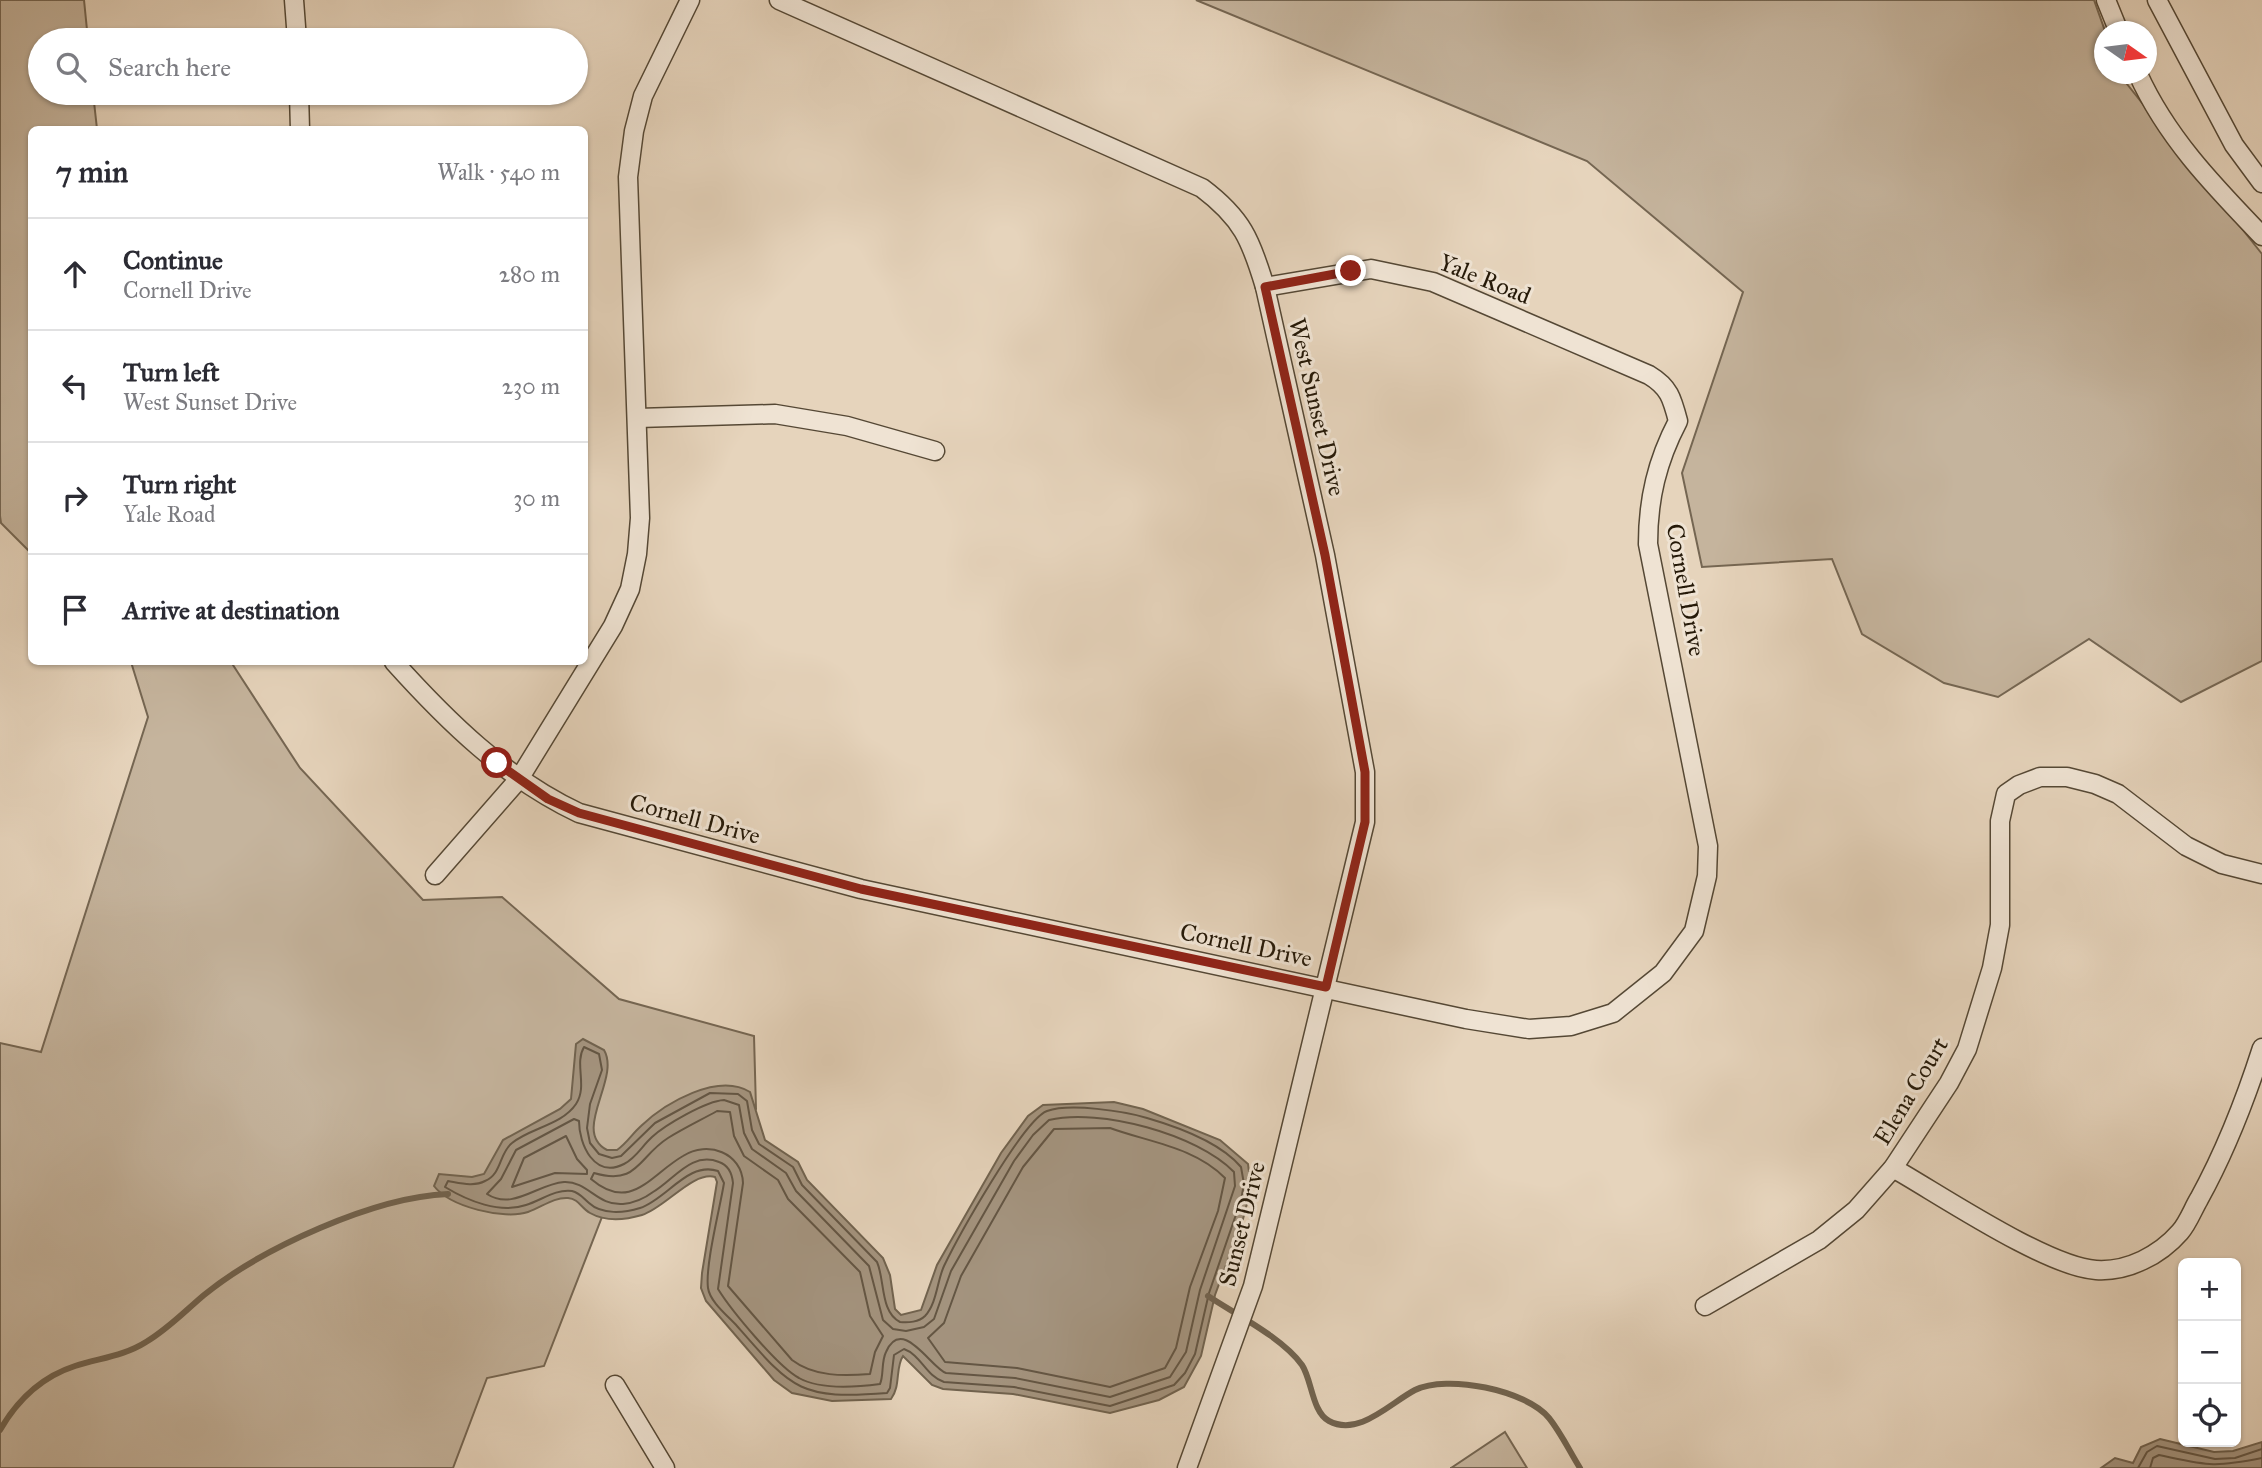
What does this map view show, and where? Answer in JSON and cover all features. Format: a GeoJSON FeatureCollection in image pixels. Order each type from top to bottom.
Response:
{"type":"FeatureCollection","features":[{"type":"Feature","properties":{"kind":"street"},"geometry":{"type":"LineString","coordinates":[[294,0],[296,28]]}},
{"type":"Feature","properties":{"kind":"street"},"geometry":{"type":"LineString","coordinates":[[435,875],[519,779],[613,626],[630,589],[640,518],[628,177],[634,131],[643,96],[690,0]]}},
{"type":"Feature","properties":{"kind":"street","name":"West Sunset Drive"},"geometry":{"type":"LineString","coordinates":[[779,0],[1202,188],[1238,220],[1252,243],[1265,287],[1325,555],[1365,772],[1365,822],[1326,987]]}},
{"type":"Feature","properties":{"kind":"street"},"geometry":{"type":"LineString","coordinates":[[2106,0],[2115,21]]}},
{"type":"Feature","properties":{"kind":"street"},"geometry":{"type":"LineString","coordinates":[[2157,0],[2234,145],[2262,183]]}},
{"type":"Feature","properties":{"kind":"street"},"geometry":{"type":"LineString","coordinates":[[2142,84],[2193,164],[2262,236]]}},
{"type":"Feature","properties":{"kind":"street"},"geometry":{"type":"LineString","coordinates":[[299,105],[300,126]]}},
{"type":"Feature","properties":{"kind":"street","name":"Yale Road"},"geometry":{"type":"LineString","coordinates":[[1265,287],[1371,269],[1433,282],[1649,375],[1665,385],[1671,394]]}},
{"type":"Feature","properties":{"kind":"street","name":"Cornell Drive"},"geometry":{"type":"LineString","coordinates":[[397,665],[436,709],[519,779],[548,799],[579,813],[861,889],[1466,1019],[1529,1028],[1571,1026],[1614,1013],[1663,973],[1694,931],[1707,876],[1708,846],[1648,544],[1648,503],[1663,448],[1678,421],[1671,394]]}},
{"type":"Feature","properties":{"kind":"street"},"geometry":{"type":"LineString","coordinates":[[638,418],[775,414],[847,426],[935,451]]}},
{"type":"Feature","properties":{"kind":"street","name":"Elena Court"},"geometry":{"type":"LineString","coordinates":[[1705,1306],[1819,1240],[1856,1210],[1893,1168],[1949,1083],[1967,1049],[1992,968],[2000,925],[2000,821],[2006,794],[2040,777],[2067,777],[2095,784],[2118,794],[2186,846],[2222,864],[2262,874]]}},
{"type":"Feature","properties":{"kind":"street","name":"Sunset Drive"},"geometry":{"type":"LineString","coordinates":[[1187,1468],[1253,1286],[1326,987]]}},
{"type":"Feature","properties":{"kind":"street"},"geometry":{"type":"LineString","coordinates":[[1893,1168],[2024,1244],[2063,1262],[2096,1270],[2127,1266],[2148,1258],[2181,1231],[2240,1117],[2262,1048]]}},
{"type":"Feature","properties":{"kind":"street"},"geometry":{"type":"LineString","coordinates":[[615,1385],[665,1468]]}},
{"type":"Feature","properties":{"kind":"shaded area"},"geometry":{"type":"Polygon","coordinates":[[[0,0],[84,0],[87,28],[28,28],[28,105],[94,105],[97,126],[28,126],[28,550],[1,523],[0,0]]]}},
{"type":"Feature","properties":{"kind":"shaded area"},"geometry":{"type":"Polygon","coordinates":[[[1196,0],[2094,0],[2101,21],[2094,21],[2094,84],[2127,84],[2262,254],[2262,661],[2181,702],[2089,639],[1998,697],[1944,683],[1862,634],[1832,559],[1702,567],[1682,473],[1743,292],[1587,161],[1196,0]]]}},
{"type":"Feature","properties":{"kind":"shaded area"},"geometry":{"type":"Polygon","coordinates":[[[132,665],[233,665],[300,768],[423,900],[502,897],[619,999],[754,1036],[756,1109],[602,1217],[544,1366],[487,1378],[453,1468],[0,1468],[0,1043],[41,1052],[148,717],[132,665]]]}},
{"type":"Feature","properties":{"kind":"shaded area"},"geometry":{"type":"Polygon","coordinates":[[[1505,1432],[1527,1468],[1451,1468],[1505,1432]]]}},
{"type":"Feature","properties":{"kind":"water"},"geometry":{"type":"Polygon","coordinates":[[[583,1039],[604,1050],[608,1062],[594,1130],[597,1141],[607,1150],[617,1150],[651,1117],[692,1093],[723,1086],[750,1092],[765,1140],[798,1162],[807,1180],[883,1258],[890,1275],[895,1309],[901,1315],[921,1310],[937,1265],[1001,1153],[1028,1116],[1043,1105],[1114,1102],[1143,1109],[1220,1140],[1248,1164],[1251,1188],[1243,1219],[1215,1295],[1201,1356],[1184,1387],[1159,1400],[1110,1413],[1013,1394],[943,1389],[932,1385],[903,1356],[891,1399],[832,1401],[792,1393],[774,1380],[706,1301],[701,1288],[717,1182],[715,1177],[698,1179],[642,1215],[616,1219],[596,1216],[575,1200],[568,1198],[518,1214],[492,1213],[464,1206],[434,1186],[439,1174],[472,1177],[484,1174],[503,1140],[560,1109],[571,1099],[576,1044],[583,1039]]]}},
{"type":"Feature","properties":{"kind":"water"},"geometry":{"type":"Polygon","coordinates":[[[2160,1439],[2178,1443],[2178,1447],[2214,1452],[2233,1451],[2262,1442],[2262,1468],[2101,1468],[2115,1458],[2133,1463],[2141,1447],[2160,1439]]]}},
{"type":"Feature","properties":{"kind":"waterway"},"geometry":{"type":"LineString","coordinates":[[0,1430],[23,1399],[51,1376],[138,1347],[162,1331],[228,1277],[287,1243],[387,1204],[448,1194]]}},
{"type":"Feature","properties":{"kind":"waterway"},"geometry":{"type":"LineString","coordinates":[[1208,1296],[1258,1327],[1294,1355],[1305,1371],[1319,1411],[1329,1421],[1352,1425],[1374,1416],[1415,1390],[1429,1385],[1465,1384],[1505,1393],[1538,1408],[1549,1418],[1580,1468]]}},
{"type":"Feature","properties":{"kind":"route"},"geometry":{"type":"LineString","coordinates":[[497,763],[548,799],[579,813],[861,889],[1326,987],[1365,822],[1365,772],[1325,555],[1265,287],[1351,271]]}}]}
